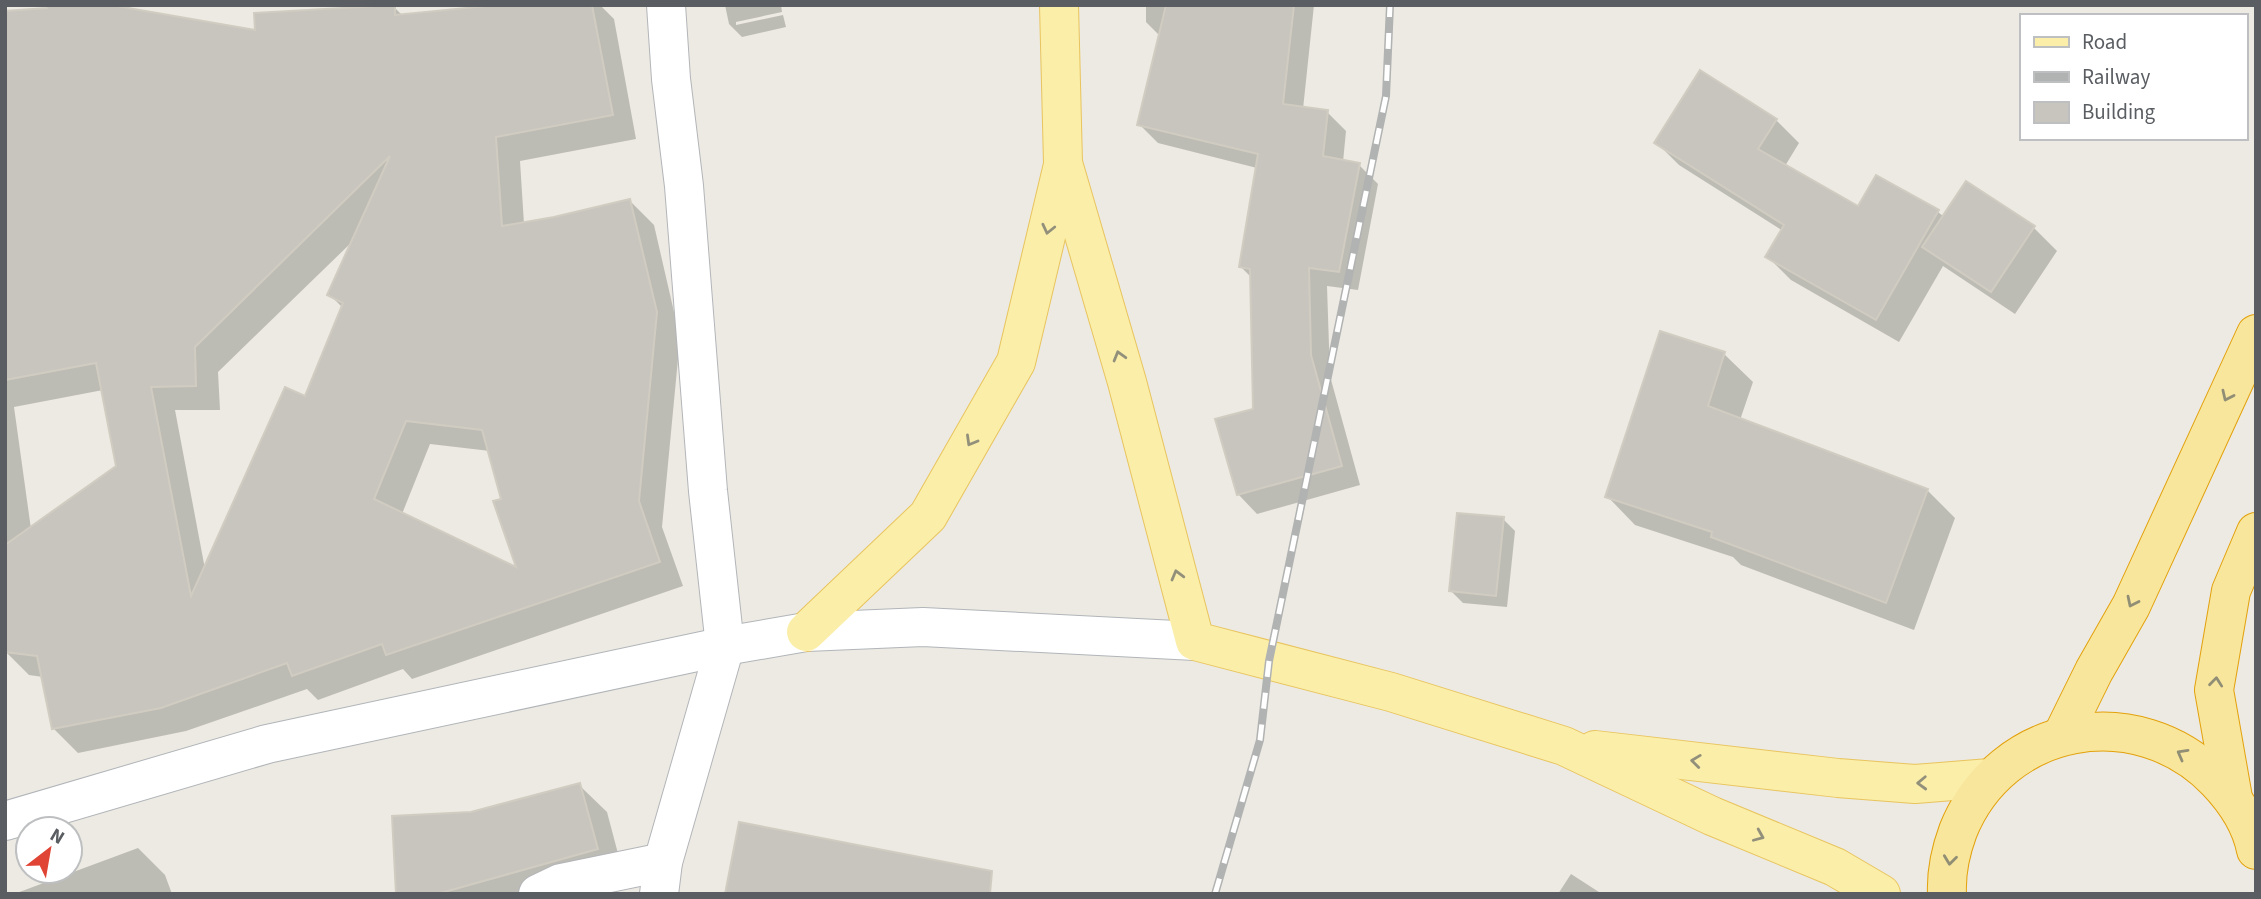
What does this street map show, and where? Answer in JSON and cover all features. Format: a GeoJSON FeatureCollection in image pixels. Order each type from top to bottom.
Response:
{"type":"FeatureCollection","features":[{"type":"Feature","properties":{"kind":"highway"},"geometry":{"type":"LineString","coordinates":[[2062,736],[2094,671],[2131,606],[2256,334]]}},
{"type":"Feature","properties":{"kind":"highway"},"geometry":{"type":"LineString","coordinates":[[2256,532],[2231,591],[2214,690],[2233,798],[2253,838],[2256,850]]}},
{"type":"Feature","properties":{"kind":"highway"},"geometry":{"type":"LineString","coordinates":[[1947,894],[1951,849],[1966,811],[1990,778],[2023,752],[2062,736],[2110,731],[2157,740],[2200,763],[2233,798]]}},
{"type":"Feature","properties":{"kind":"main road"},"geometry":{"type":"LineString","coordinates":[[538,894],[561,883],[661,878],[725,646],[708,491],[684,186],[671,79],[666,5]]}},
{"type":"Feature","properties":{"kind":"main road"},"geometry":{"type":"LineString","coordinates":[[806,632],[928,516],[1017,362],[1063,163],[1059,5]]}},
{"type":"Feature","properties":{"kind":"main road"},"geometry":{"type":"LineString","coordinates":[[1063,163],[1127,382],[1195,641]]}},
{"type":"Feature","properties":{"kind":"main road"},"geometry":{"type":"LineString","coordinates":[[5,821],[267,744],[725,646],[806,632],[923,627],[1195,641],[1391,692],[1564,746],[1712,816],[1835,867],[1881,894]]}},
{"type":"Feature","properties":{"kind":"main road"},"geometry":{"type":"LineString","coordinates":[[1564,746],[1838,778],[1915,784],[1990,778]]}},
{"type":"Feature","properties":{"kind":"building"},"geometry":{"type":"Polygon","coordinates":[[[47,5],[111,5],[255,30],[254,13],[395,5],[395,15],[497,5],[592,5],[613,115],[496,137],[502,226],[630,199],[657,312],[639,501],[660,562],[386,655],[382,644],[292,676],[287,663],[161,708],[52,729],[37,656],[5,652],[5,545],[116,466],[96,363],[5,380],[5,11],[47,8],[47,5]],[[390,156],[195,347],[196,386],[151,387],[191,596],[285,387],[305,396],[343,303],[327,295],[390,156]],[[406,421],[374,499],[516,567],[493,501],[501,499],[482,430],[406,421]]]}},
{"type":"Feature","properties":{"kind":"building"},"geometry":{"type":"Polygon","coordinates":[[[1166,5],[1294,5],[1283,104],[1328,110],[1323,156],[1360,163],[1339,272],[1309,268],[1311,355],[1342,466],[1237,495],[1215,419],[1253,409],[1250,269],[1239,267],[1258,154],[1137,125],[1166,5]]]}},
{"type":"Feature","properties":{"kind":"building"},"geometry":{"type":"Polygon","coordinates":[[[1700,70],[1777,119],[1758,149],[1858,206],[1876,175],[1939,210],[1876,320],[1765,257],[1784,225],[1654,143],[1700,70]]]}},
{"type":"Feature","properties":{"kind":"building"},"geometry":{"type":"Polygon","coordinates":[[[1966,181],[2035,226],[1991,292],[1922,247],[1966,181]]]}},
{"type":"Feature","properties":{"kind":"building"},"geometry":{"type":"Polygon","coordinates":[[[1660,331],[1725,352],[1708,406],[1928,489],[1886,603],[1711,537],[1712,532],[1605,497],[1660,331]]]}},
{"type":"Feature","properties":{"kind":"building"},"geometry":{"type":"Polygon","coordinates":[[[1457,513],[1504,517],[1496,596],[1449,591],[1457,513]]]}},
{"type":"Feature","properties":{"kind":"building"},"geometry":{"type":"Polygon","coordinates":[[[580,783],[598,849],[437,894],[396,894],[392,816],[471,812],[580,783]]]}},
{"type":"Feature","properties":{"kind":"building"},"geometry":{"type":"Polygon","coordinates":[[[739,822],[992,871],[990,894],[725,894],[739,822]]]}},
{"type":"Feature","properties":{"kind":"railway"},"geometry":{"type":"LineString","coordinates":[[1215,894],[1260,740],[1269,661],[1386,96],[1390,5]]}}]}
